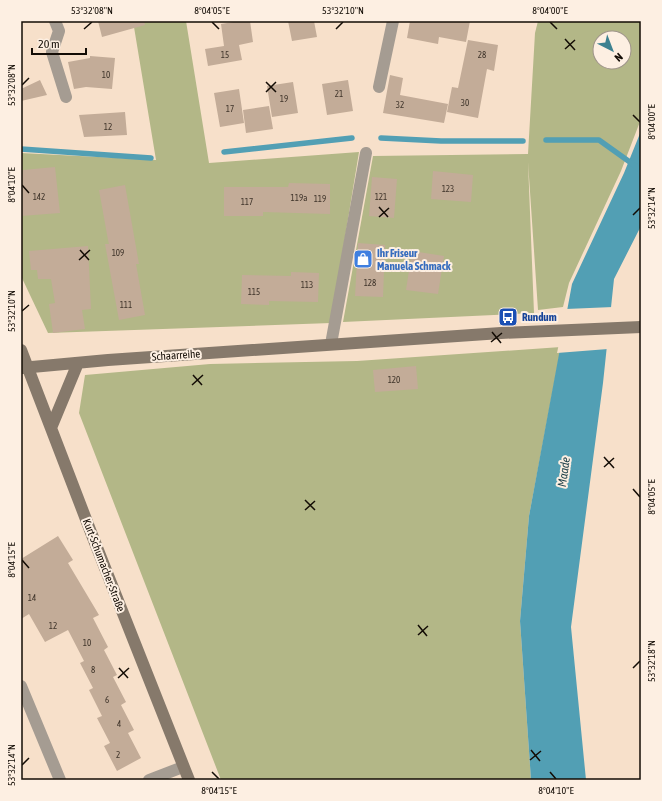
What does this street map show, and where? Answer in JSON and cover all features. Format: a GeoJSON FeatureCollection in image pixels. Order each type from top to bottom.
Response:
{"type":"FeatureCollection","features":[{"type":"Feature","properties":{"kind":"main road","name":"Schaarreihe"},"geometry":{"type":"LineString","coordinates":[[24,367],[331,344],[501,333],[641,327]]}},
{"type":"Feature","properties":{"kind":"main road","name":"Kurt-Schumacher-Straße"},"geometry":{"type":"LineString","coordinates":[[21,350],[24,367],[51,428],[189,780]]}},
{"type":"Feature","properties":{"kind":"main road"},"geometry":{"type":"LineString","coordinates":[[51,428],[78,363]]}},
{"type":"Feature","properties":{"kind":"street"},"geometry":{"type":"LineString","coordinates":[[55,21],[59,31],[52,52],[66,97]]}},
{"type":"Feature","properties":{"kind":"street"},"geometry":{"type":"LineString","coordinates":[[379,87],[393,21]]}},
{"type":"Feature","properties":{"kind":"street"},"geometry":{"type":"LineString","coordinates":[[331,344],[366,153]]}},
{"type":"Feature","properties":{"kind":"street"},"geometry":{"type":"LineString","coordinates":[[21,686],[60,780]]}},
{"type":"Feature","properties":{"kind":"street"},"geometry":{"type":"LineString","coordinates":[[149,780],[184,767]]}},
{"type":"Feature","properties":{"kind":"green space"},"geometry":{"type":"Polygon","coordinates":[[[133,21],[186,21],[209,163],[359,152],[331,323],[48,333],[21,276],[21,153],[156,160],[133,21]]]}},
{"type":"Feature","properties":{"kind":"green space"},"geometry":{"type":"Polygon","coordinates":[[[538,21],[641,21],[641,119],[621,171],[569,283],[563,307],[538,310],[528,162],[534,313],[343,322],[373,156],[528,154],[535,33],[538,21]]]}},
{"type":"Feature","properties":{"kind":"green space"},"geometry":{"type":"Polygon","coordinates":[[[561,347],[529,516],[520,621],[531,780],[221,780],[79,413],[85,375],[210,364],[357,361],[561,347]]]}},
{"type":"Feature","properties":{"kind":"water","name":"Maade"},"geometry":{"type":"Polygon","coordinates":[[[641,131],[641,226],[614,279],[603,383],[571,627],[586,780],[531,780],[520,621],[529,516],[572,284],[624,173],[641,131]]]}},
{"type":"Feature","properties":{"kind":"pier"},"geometry":{"type":"Polygon","coordinates":[[[613,307],[608,349],[557,353],[566,309],[613,307]]]}},
{"type":"Feature","properties":{"kind":"building"},"geometry":{"type":"Polygon","coordinates":[[[98,21],[144,21],[145,25],[102,37],[98,21]]]}},
{"type":"Feature","properties":{"kind":"building"},"geometry":{"type":"Polygon","coordinates":[[[250,21],[253,42],[239,45],[242,60],[208,66],[205,49],[224,46],[221,24],[250,21]]]}},
{"type":"Feature","properties":{"kind":"building"},"geometry":{"type":"Polygon","coordinates":[[[288,21],[314,21],[317,37],[292,41],[288,21]]]}},
{"type":"Feature","properties":{"kind":"building"},"geometry":{"type":"Polygon","coordinates":[[[410,21],[470,21],[466,42],[439,37],[438,44],[407,38],[410,21]]]}},
{"type":"Feature","properties":{"kind":"building"},"geometry":{"type":"Polygon","coordinates":[[[468,40],[498,45],[494,71],[487,69],[478,118],[447,112],[452,87],[458,88],[468,40]]]}},
{"type":"Feature","properties":{"kind":"building"},"geometry":{"type":"Polygon","coordinates":[[[90,56],[115,58],[112,89],[86,87],[74,89],[68,62],[90,58],[90,56]]]}},
{"type":"Feature","properties":{"kind":"building"},"geometry":{"type":"Polygon","coordinates":[[[390,75],[403,78],[400,95],[448,104],[444,123],[383,113],[390,75]]]}},
{"type":"Feature","properties":{"kind":"building"},"geometry":{"type":"Polygon","coordinates":[[[40,80],[47,95],[21,101],[21,89],[40,80]]]}},
{"type":"Feature","properties":{"kind":"building"},"geometry":{"type":"Polygon","coordinates":[[[348,80],[353,111],[327,115],[322,84],[348,80]]]}},
{"type":"Feature","properties":{"kind":"building"},"geometry":{"type":"Polygon","coordinates":[[[293,82],[298,113],[272,117],[267,86],[293,82]]]}},
{"type":"Feature","properties":{"kind":"building"},"geometry":{"type":"Polygon","coordinates":[[[239,89],[244,123],[220,127],[214,93],[239,89]]]}},
{"type":"Feature","properties":{"kind":"building"},"geometry":{"type":"Polygon","coordinates":[[[269,106],[273,129],[246,133],[243,110],[269,106]]]}},
{"type":"Feature","properties":{"kind":"building"},"geometry":{"type":"Polygon","coordinates":[[[125,112],[127,135],[84,137],[79,115],[125,112]]]}},
{"type":"Feature","properties":{"kind":"building"},"geometry":{"type":"Polygon","coordinates":[[[55,167],[60,213],[21,216],[21,180],[23,170],[55,167]]]}},
{"type":"Feature","properties":{"kind":"building"},"geometry":{"type":"Polygon","coordinates":[[[433,171],[473,175],[471,202],[431,199],[433,171]]]}},
{"type":"Feature","properties":{"kind":"building"},"geometry":{"type":"Polygon","coordinates":[[[372,177],[397,179],[394,218],[369,216],[372,177]]]}},
{"type":"Feature","properties":{"kind":"building"},"geometry":{"type":"Polygon","coordinates":[[[289,183],[330,184],[330,214],[263,212],[263,216],[224,216],[224,187],[288,187],[289,183]]]}},
{"type":"Feature","properties":{"kind":"building"},"geometry":{"type":"Polygon","coordinates":[[[125,185],[139,264],[136,264],[145,315],[119,320],[105,244],[109,244],[99,190],[125,185]]]}},
{"type":"Feature","properties":{"kind":"building"},"geometry":{"type":"Polygon","coordinates":[[[358,243],[385,245],[383,297],[355,296],[358,243]]]}},
{"type":"Feature","properties":{"kind":"building"},"geometry":{"type":"Polygon","coordinates":[[[88,246],[91,309],[82,310],[85,329],[53,333],[49,304],[55,303],[51,279],[38,279],[37,270],[31,270],[29,251],[88,246]]]}},
{"type":"Feature","properties":{"kind":"building"},"geometry":{"type":"Polygon","coordinates":[[[412,251],[444,256],[438,294],[406,290],[412,251]]]}},
{"type":"Feature","properties":{"kind":"building"},"geometry":{"type":"Polygon","coordinates":[[[291,272],[319,273],[318,302],[269,301],[269,305],[241,304],[242,275],[291,276],[291,272]]]}},
{"type":"Feature","properties":{"kind":"building"},"geometry":{"type":"Polygon","coordinates":[[[416,366],[418,389],[375,392],[373,370],[416,366]]]}},
{"type":"Feature","properties":{"kind":"building"},"geometry":{"type":"Polygon","coordinates":[[[58,536],[73,560],[68,563],[99,615],[93,618],[108,647],[104,650],[117,675],[113,677],[126,702],[121,705],[134,730],[128,733],[141,758],[117,771],[104,746],[110,743],[97,718],[102,716],[89,690],[93,688],[80,663],[84,661],[68,630],[45,642],[29,614],[21,619],[21,559],[58,536]]]}},
{"type":"Feature","properties":{"kind":"waterway"},"geometry":{"type":"LineString","coordinates":[[224,152],[352,138]]}},
{"type":"Feature","properties":{"kind":"waterway"},"geometry":{"type":"LineString","coordinates":[[381,138],[441,141],[523,141]]}},
{"type":"Feature","properties":{"kind":"waterway"},"geometry":{"type":"LineString","coordinates":[[546,140],[599,140],[641,170]]}},
{"type":"Feature","properties":{"kind":"waterway"},"geometry":{"type":"LineString","coordinates":[[21,149],[151,158]]}},
{"type":"Feature","properties":{"kind":"place","name":"Ihr Friseur Manuela Schmack"},"geometry":{"type":"Point","coordinates":[363,259]}},
{"type":"Feature","properties":{"kind":"place","name":"Rundum"},"geometry":{"type":"Point","coordinates":[508,317]}}]}
